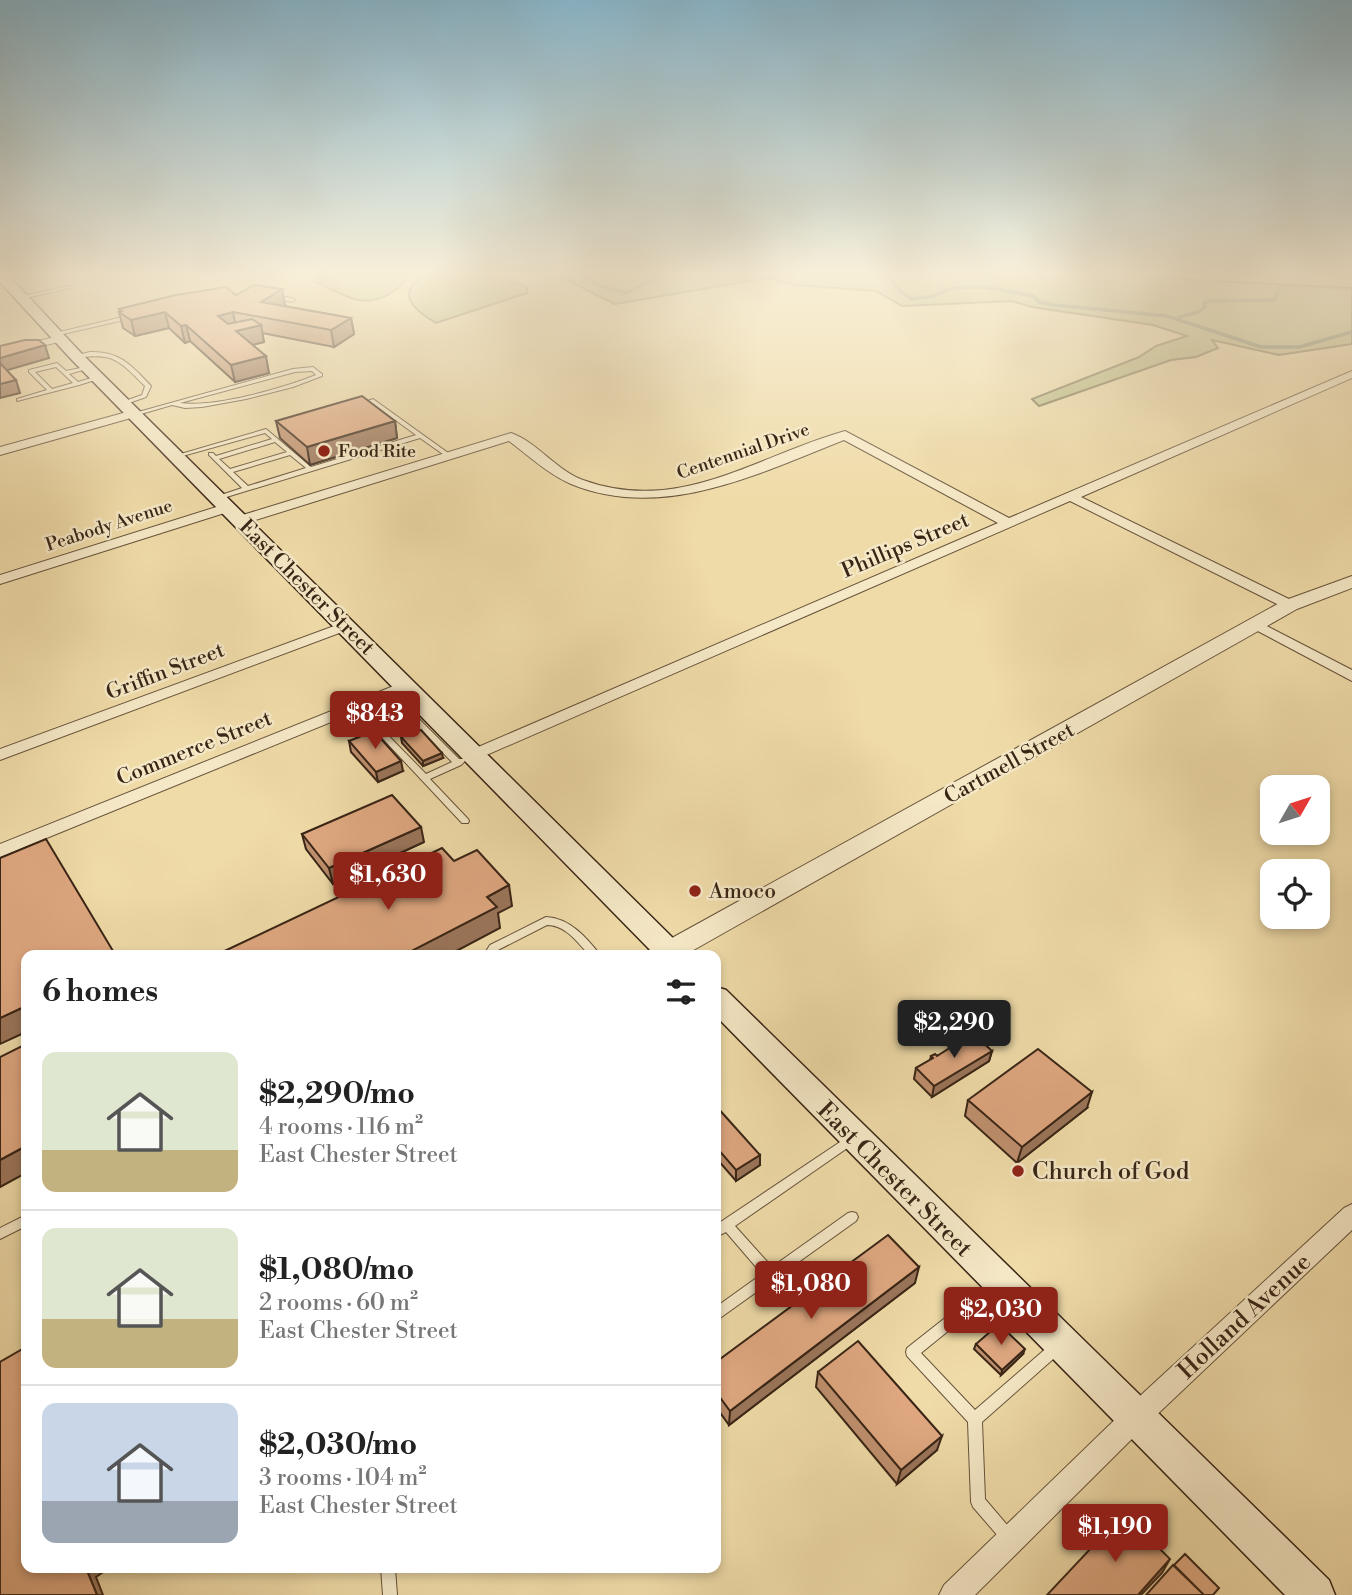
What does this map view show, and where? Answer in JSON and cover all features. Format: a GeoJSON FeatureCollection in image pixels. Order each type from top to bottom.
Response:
{"type":"FeatureCollection","features":[{"type":"Feature","properties":{"kind":"main road","name":"East Chester Street"},"geometry":{"type":"LineString","coordinates":[[71,350],[406,686],[417,710],[662,950]]}},
{"type":"Feature","properties":{"kind":"main road","name":"East Chester Street"},"geometry":{"type":"LineString","coordinates":[[721,1003],[853,1138],[1137,1416],[1314,1595]]}},
{"type":"Feature","properties":{"kind":"street","name":"Phillips Street"},"geometry":{"type":"LineString","coordinates":[[466,759],[1352,374]]}},
{"type":"Feature","properties":{"kind":"street"},"geometry":{"type":"LineString","coordinates":[[0,451],[129,409]]}},
{"type":"Feature","properties":{"kind":"street","name":"Centennial Drive"},"geometry":{"type":"LineString","coordinates":[[230,508],[449,456],[511,437],[576,482],[627,494],[672,494],[714,484],[845,435],[1009,523]]}},
{"type":"Feature","properties":{"kind":"street"},"geometry":{"type":"LineString","coordinates":[[1071,497],[1290,605]]}},
{"type":"Feature","properties":{"kind":"street","name":"Peabody Avenue"},"geometry":{"type":"LineString","coordinates":[[0,580],[230,508]]}},
{"type":"Feature","properties":{"kind":"street","name":"Cartmell Street"},"geometry":{"type":"LineString","coordinates":[[668,950],[1290,605],[1352,582]]}},
{"type":"Feature","properties":{"kind":"street"},"geometry":{"type":"LineString","coordinates":[[1257,625],[1352,676]]}},
{"type":"Feature","properties":{"kind":"street","name":"Griffin Street"},"geometry":{"type":"LineString","coordinates":[[0,755],[345,626]]}},
{"type":"Feature","properties":{"kind":"street","name":"Commerce Street"},"geometry":{"type":"LineString","coordinates":[[0,851],[406,686]]}},
{"type":"Feature","properties":{"kind":"street","name":"Holland Avenue"},"geometry":{"type":"LineString","coordinates":[[954,1595],[1137,1416],[1352,1215]]}},
{"type":"Feature","properties":{"kind":"lane"},"geometry":{"type":"LineString","coordinates":[[19,400],[77,384],[87,367],[101,352],[113,354],[148,386],[144,396],[129,409]]}},
{"type":"Feature","properties":{"kind":"lane"},"geometry":{"type":"LineString","coordinates":[[51,391],[31,372],[57,365],[77,384]]}},
{"type":"Feature","properties":{"kind":"lane"},"geometry":{"type":"LineString","coordinates":[[65,373],[87,367]]}},
{"type":"Feature","properties":{"kind":"lane"},"geometry":{"type":"LineString","coordinates":[[129,409],[173,404],[295,370],[313,369],[320,375],[219,403],[190,408],[173,404]]}},
{"type":"Feature","properties":{"kind":"lane"},"geometry":{"type":"LineString","coordinates":[[346,409],[373,401],[449,456]]}},
{"type":"Feature","properties":{"kind":"lane"},"geometry":{"type":"LineString","coordinates":[[177,456],[279,427]]}},
{"type":"Feature","properties":{"kind":"lane"},"geometry":{"type":"LineString","coordinates":[[265,431],[310,469]]}},
{"type":"Feature","properties":{"kind":"lane"},"geometry":{"type":"LineString","coordinates":[[230,508],[247,489],[421,436]]}},
{"type":"Feature","properties":{"kind":"lane"},"geometry":{"type":"LineString","coordinates":[[215,458],[277,440]]}},
{"type":"Feature","properties":{"kind":"lane"},"geometry":{"type":"LineString","coordinates":[[205,448],[247,489]]}},
{"type":"Feature","properties":{"kind":"lane"},"geometry":{"type":"LineString","coordinates":[[228,471],[291,453]]}},
{"type":"Feature","properties":{"kind":"lane"},"geometry":{"type":"LineString","coordinates":[[417,710],[375,726],[465,821]]}},
{"type":"Feature","properties":{"kind":"lane"},"geometry":{"type":"LineString","coordinates":[[425,778],[466,759]]}},
{"type":"Feature","properties":{"kind":"lane"},"geometry":{"type":"LineString","coordinates":[[492,950],[546,921],[554,920],[564,923],[590,950]]}},
{"type":"Feature","properties":{"kind":"lane"},"geometry":{"type":"LineString","coordinates":[[771,1275],[721,1229],[853,1138]]}},
{"type":"Feature","properties":{"kind":"lane"},"geometry":{"type":"LineString","coordinates":[[721,1310],[852,1217]]}},
{"type":"Feature","properties":{"kind":"lane"},"geometry":{"type":"LineString","coordinates":[[0,1234],[21,1223]]}},
{"type":"Feature","properties":{"kind":"lane"},"geometry":{"type":"LineString","coordinates":[[1000,1282],[912,1352],[975,1419],[978,1502],[1010,1540]]}},
{"type":"Feature","properties":{"kind":"lane"},"geometry":{"type":"LineString","coordinates":[[975,1419],[1062,1343]]}},
{"type":"Feature","properties":{"kind":"lane"},"geometry":{"type":"LineString","coordinates":[[388,1573],[390,1595]]}},
{"type":"Feature","properties":{"kind":"green space"},"geometry":{"type":"Polygon","coordinates":[[[1149,350],[1212,350],[1196,357],[1171,360],[1039,406],[1032,399],[1139,357],[1149,350]]]}},
{"type":"Feature","properties":{"kind":"green space"},"geometry":{"type":"Polygon","coordinates":[[[1259,350],[1309,350],[1279,355],[1259,350]]]}},
{"type":"Feature","properties":{"kind":"building"},"geometry":{"type":"Polygon","coordinates":[[[0,350],[26,350],[0,358],[0,350]]]}},
{"type":"Feature","properties":{"kind":"building"},"geometry":{"type":"Polygon","coordinates":[[[215,350],[259,350],[266,356],[231,365],[215,350]]]}},
{"type":"Feature","properties":{"kind":"building"},"geometry":{"type":"Polygon","coordinates":[[[0,363],[16,380],[0,384],[0,363]]]}},
{"type":"Feature","properties":{"kind":"building"},"geometry":{"type":"Polygon","coordinates":[[[362,396],[395,421],[307,447],[276,421],[362,396]]]}},
{"type":"Feature","properties":{"kind":"building"},"geometry":{"type":"Polygon","coordinates":[[[421,730],[442,753],[423,761],[401,737],[421,730]]]}},
{"type":"Feature","properties":{"kind":"building"},"geometry":{"type":"Polygon","coordinates":[[[374,731],[401,761],[376,772],[349,741],[374,731]]]}},
{"type":"Feature","properties":{"kind":"building"},"geometry":{"type":"Polygon","coordinates":[[[392,795],[421,827],[329,868],[302,834],[392,795]]]}},
{"type":"Feature","properties":{"kind":"building"},"geometry":{"type":"Polygon","coordinates":[[[46,839],[112,950],[21,950],[21,1008],[0,1018],[0,858],[46,839]]]}},
{"type":"Feature","properties":{"kind":"building"},"geometry":{"type":"Polygon","coordinates":[[[442,848],[454,861],[477,850],[509,885],[487,897],[497,907],[414,950],[227,950],[442,848]]]}},
{"type":"Feature","properties":{"kind":"building"},"geometry":{"type":"Polygon","coordinates":[[[973,1033],[992,1051],[934,1086],[916,1068],[933,1058],[931,1056],[937,1056],[973,1033]]]}},
{"type":"Feature","properties":{"kind":"building"},"geometry":{"type":"Polygon","coordinates":[[[21,1046],[21,1149],[0,1160],[0,1057],[21,1046]]]}},
{"type":"Feature","properties":{"kind":"building"},"geometry":{"type":"Polygon","coordinates":[[[1038,1049],[1092,1092],[1022,1147],[968,1100],[1038,1049]]]}},
{"type":"Feature","properties":{"kind":"building"},"geometry":{"type":"Polygon","coordinates":[[[721,1112],[760,1155],[736,1170],[721,1153],[721,1112]]]}},
{"type":"Feature","properties":{"kind":"building"},"geometry":{"type":"Polygon","coordinates":[[[888,1235],[919,1267],[730,1411],[721,1399],[721,1358],[888,1235]]]}},
{"type":"Feature","properties":{"kind":"building"},"geometry":{"type":"Polygon","coordinates":[[[999,1324],[1025,1349],[1002,1370],[976,1344],[999,1324]]]}},
{"type":"Feature","properties":{"kind":"building"},"geometry":{"type":"Polygon","coordinates":[[[858,1341],[942,1436],[901,1470],[818,1372],[858,1341]]]}},
{"type":"Feature","properties":{"kind":"building"},"geometry":{"type":"Polygon","coordinates":[[[21,1350],[21,1573],[88,1573],[97,1595],[0,1595],[0,1362],[21,1350]]]}},
{"type":"Feature","properties":{"kind":"building"},"geometry":{"type":"Polygon","coordinates":[[[1124,1513],[1170,1559],[1138,1595],[1047,1595],[1124,1513]]]}},
{"type":"Feature","properties":{"kind":"building"},"geometry":{"type":"Polygon","coordinates":[[[1185,1554],[1219,1588],[1213,1595],[1204,1595],[1174,1565],[1185,1554]]]}},
{"type":"Feature","properties":{"kind":"building"},"geometry":{"type":"Polygon","coordinates":[[[1173,1565],[1204,1595],[1146,1595],[1173,1565]]]}},
{"type":"Feature","properties":{"kind":"place","name":"Food Rite"},"geometry":{"type":"Point","coordinates":[324,451]}},
{"type":"Feature","properties":{"kind":"place","name":"Amoco"},"geometry":{"type":"Point","coordinates":[695,891]}},
{"type":"Feature","properties":{"kind":"place","name":"Church of God"},"geometry":{"type":"Point","coordinates":[1018,1171]}}]}
